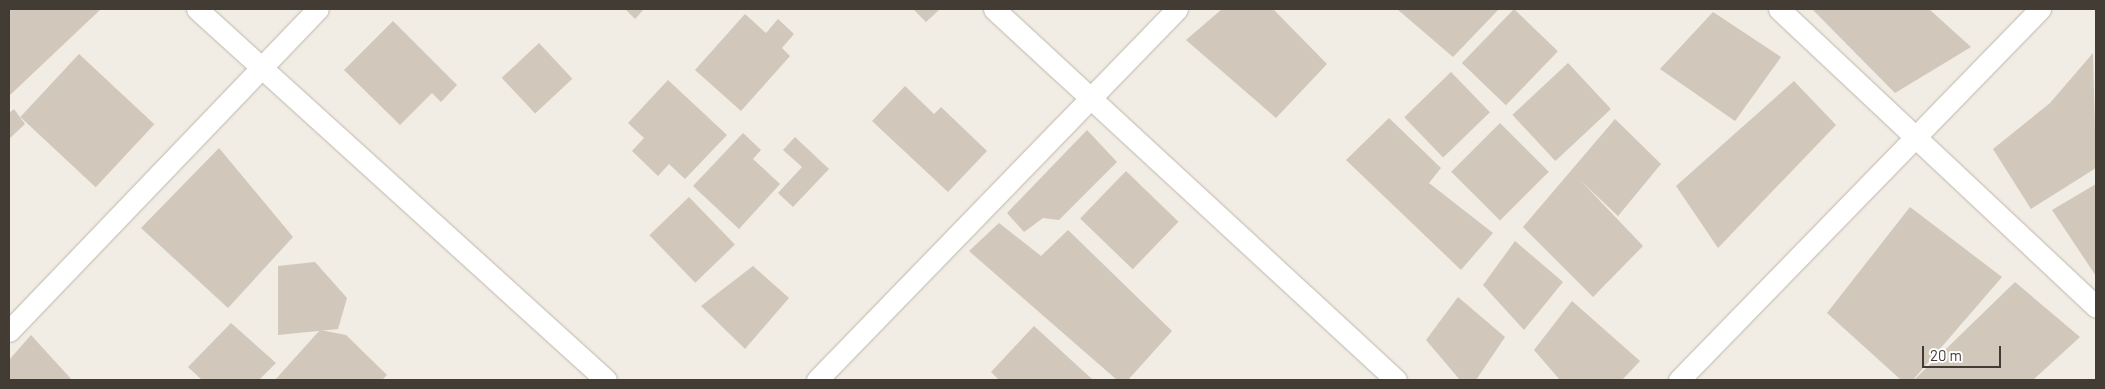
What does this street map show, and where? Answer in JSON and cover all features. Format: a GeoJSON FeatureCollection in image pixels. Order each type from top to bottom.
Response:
{"type":"FeatureCollection","features":[{"type":"Feature","properties":{"kind":"street"},"geometry":{"type":"LineString","coordinates":[[197,9],[606,380]]}},
{"type":"Feature","properties":{"kind":"street"},"geometry":{"type":"LineString","coordinates":[[9,331],[318,9]]}},
{"type":"Feature","properties":{"kind":"street"},"geometry":{"type":"LineString","coordinates":[[994,9],[1396,380]]}},
{"type":"Feature","properties":{"kind":"street"},"geometry":{"type":"LineString","coordinates":[[817,380],[1177,9]]}},
{"type":"Feature","properties":{"kind":"street"},"geometry":{"type":"LineString","coordinates":[[1779,9],[2096,307]]}},
{"type":"Feature","properties":{"kind":"street"},"geometry":{"type":"LineString","coordinates":[[1679,380],[2040,9]]}},
{"type":"Feature","properties":{"kind":"building"},"geometry":{"type":"Polygon","coordinates":[[[9,9],[101,9],[9,96],[9,9]]]}},
{"type":"Feature","properties":{"kind":"building"},"geometry":{"type":"Polygon","coordinates":[[[625,9],[644,9],[635,19],[625,9]]]}},
{"type":"Feature","properties":{"kind":"building"},"geometry":{"type":"Polygon","coordinates":[[[913,9],[940,9],[926,22],[913,9]]]}},
{"type":"Feature","properties":{"kind":"building"},"geometry":{"type":"Polygon","coordinates":[[[1222,9],[1273,9],[1327,64],[1276,118],[1186,40],[1222,9]]]}},
{"type":"Feature","properties":{"kind":"building"},"geometry":{"type":"Polygon","coordinates":[[[1397,9],[1499,9],[1453,57],[1397,9]]]}},
{"type":"Feature","properties":{"kind":"building"},"geometry":{"type":"Polygon","coordinates":[[[1514,9],[1558,51],[1506,105],[1462,63],[1514,9]]]}},
{"type":"Feature","properties":{"kind":"building"},"geometry":{"type":"Polygon","coordinates":[[[1812,9],[1929,9],[1971,47],[1895,93],[1812,9]]]}},
{"type":"Feature","properties":{"kind":"building"},"geometry":{"type":"Polygon","coordinates":[[[1713,12],[1781,57],[1735,121],[1660,69],[1713,12]]]}},
{"type":"Feature","properties":{"kind":"building"},"geometry":{"type":"Polygon","coordinates":[[[745,14],[766,33],[778,19],[794,34],[782,48],[790,56],[741,111],[695,70],[745,14]]]}},
{"type":"Feature","properties":{"kind":"building"},"geometry":{"type":"Polygon","coordinates":[[[393,21],[457,85],[441,102],[432,93],[400,125],[344,70],[393,21]]]}},
{"type":"Feature","properties":{"kind":"building"},"geometry":{"type":"Polygon","coordinates":[[[539,43],[572,79],[535,114],[502,78],[539,43]]]}},
{"type":"Feature","properties":{"kind":"building"},"geometry":{"type":"Polygon","coordinates":[[[2093,53],[2096,168],[2031,209],[1993,149],[2050,103],[2093,53]]]}},
{"type":"Feature","properties":{"kind":"building"},"geometry":{"type":"Polygon","coordinates":[[[79,54],[154,124],[96,187],[20,117],[79,54]]]}},
{"type":"Feature","properties":{"kind":"building"},"geometry":{"type":"Polygon","coordinates":[[[1568,63],[1611,109],[1555,161],[1512,115],[1568,63]]]}},
{"type":"Feature","properties":{"kind":"building"},"geometry":{"type":"Polygon","coordinates":[[[1451,72],[1490,112],[1443,157],[1404,117],[1451,72]]]}},
{"type":"Feature","properties":{"kind":"building"},"geometry":{"type":"Polygon","coordinates":[[[668,80],[727,135],[685,179],[669,164],[658,176],[632,151],[644,138],[628,123],[668,80]]]}},
{"type":"Feature","properties":{"kind":"building"},"geometry":{"type":"Polygon","coordinates":[[[1794,81],[1836,125],[1718,248],[1676,186],[1794,81]]]}},
{"type":"Feature","properties":{"kind":"building"},"geometry":{"type":"Polygon","coordinates":[[[905,86],[934,114],[941,107],[987,151],[948,192],[872,121],[905,86]]]}},
{"type":"Feature","properties":{"kind":"building"},"geometry":{"type":"Polygon","coordinates":[[[14,109],[25,124],[9,139],[9,113],[14,109]]]}},
{"type":"Feature","properties":{"kind":"building"},"geometry":{"type":"Polygon","coordinates":[[[1389,118],[1441,168],[1429,183],[1493,233],[1461,270],[1346,160],[1389,118]]]}},
{"type":"Feature","properties":{"kind":"building"},"geometry":{"type":"Polygon","coordinates":[[[1615,119],[1661,164],[1618,216],[1581,181],[1643,246],[1593,297],[1523,227],[1615,119]]]}},
{"type":"Feature","properties":{"kind":"building"},"geometry":{"type":"Polygon","coordinates":[[[1500,123],[1549,172],[1500,221],[1451,172],[1500,123]]]}},
{"type":"Feature","properties":{"kind":"building"},"geometry":{"type":"Polygon","coordinates":[[[1087,130],[1117,162],[1059,220],[1043,218],[1024,232],[1007,213],[1087,130]]]}},
{"type":"Feature","properties":{"kind":"building"},"geometry":{"type":"Polygon","coordinates":[[[743,133],[761,150],[753,159],[780,184],[739,229],[693,186],[743,133]]]}},
{"type":"Feature","properties":{"kind":"building"},"geometry":{"type":"Polygon","coordinates":[[[795,137],[829,169],[793,207],[778,193],[802,167],[783,150],[795,137]]]}},
{"type":"Feature","properties":{"kind":"building"},"geometry":{"type":"Polygon","coordinates":[[[219,148],[293,237],[228,308],[141,228],[219,148]]]}},
{"type":"Feature","properties":{"kind":"building"},"geometry":{"type":"Polygon","coordinates":[[[1126,171],[1179,222],[1133,269],[1080,218],[1126,171]]]}},
{"type":"Feature","properties":{"kind":"building"},"geometry":{"type":"Polygon","coordinates":[[[2096,184],[2096,276],[2052,210],[2096,184]]]}},
{"type":"Feature","properties":{"kind":"building"},"geometry":{"type":"Polygon","coordinates":[[[689,197],[735,244],[695,283],[649,235],[689,197]]]}},
{"type":"Feature","properties":{"kind":"building"},"geometry":{"type":"Polygon","coordinates":[[[1910,207],[2002,277],[1913,380],[1901,380],[1827,313],[1910,207]]]}},
{"type":"Feature","properties":{"kind":"building"},"geometry":{"type":"Polygon","coordinates":[[[999,223],[1041,256],[1068,230],[1172,331],[1128,380],[1117,380],[969,251],[999,223]]]}},
{"type":"Feature","properties":{"kind":"building"},"geometry":{"type":"Polygon","coordinates":[[[1515,241],[1563,282],[1524,330],[1483,285],[1515,241]]]}},
{"type":"Feature","properties":{"kind":"building"},"geometry":{"type":"Polygon","coordinates":[[[315,262],[347,298],[338,329],[278,335],[278,266],[315,262]]]}},
{"type":"Feature","properties":{"kind":"building"},"geometry":{"type":"Polygon","coordinates":[[[753,266],[789,298],[745,349],[701,306],[753,266]]]}},
{"type":"Feature","properties":{"kind":"building"},"geometry":{"type":"Polygon","coordinates":[[[2015,282],[2080,337],[2033,380],[1914,380],[2015,282]]]}},
{"type":"Feature","properties":{"kind":"building"},"geometry":{"type":"Polygon","coordinates":[[[1458,297],[1505,337],[1476,380],[1460,380],[1426,340],[1458,297]]]}},
{"type":"Feature","properties":{"kind":"building"},"geometry":{"type":"Polygon","coordinates":[[[1572,301],[1640,361],[1622,380],[1560,380],[1534,350],[1572,301]]]}},
{"type":"Feature","properties":{"kind":"building"},"geometry":{"type":"Polygon","coordinates":[[[231,323],[276,363],[259,380],[202,380],[188,367],[231,323]]]}},
{"type":"Feature","properties":{"kind":"building"},"geometry":{"type":"Polygon","coordinates":[[[1034,326],[1093,380],[999,380],[991,372],[1034,326]]]}},
{"type":"Feature","properties":{"kind":"building"},"geometry":{"type":"Polygon","coordinates":[[[320,330],[346,335],[387,375],[382,380],[275,380],[320,330]]]}},
{"type":"Feature","properties":{"kind":"building"},"geometry":{"type":"Polygon","coordinates":[[[31,335],[72,380],[9,380],[9,360],[31,335]]]}}]}
